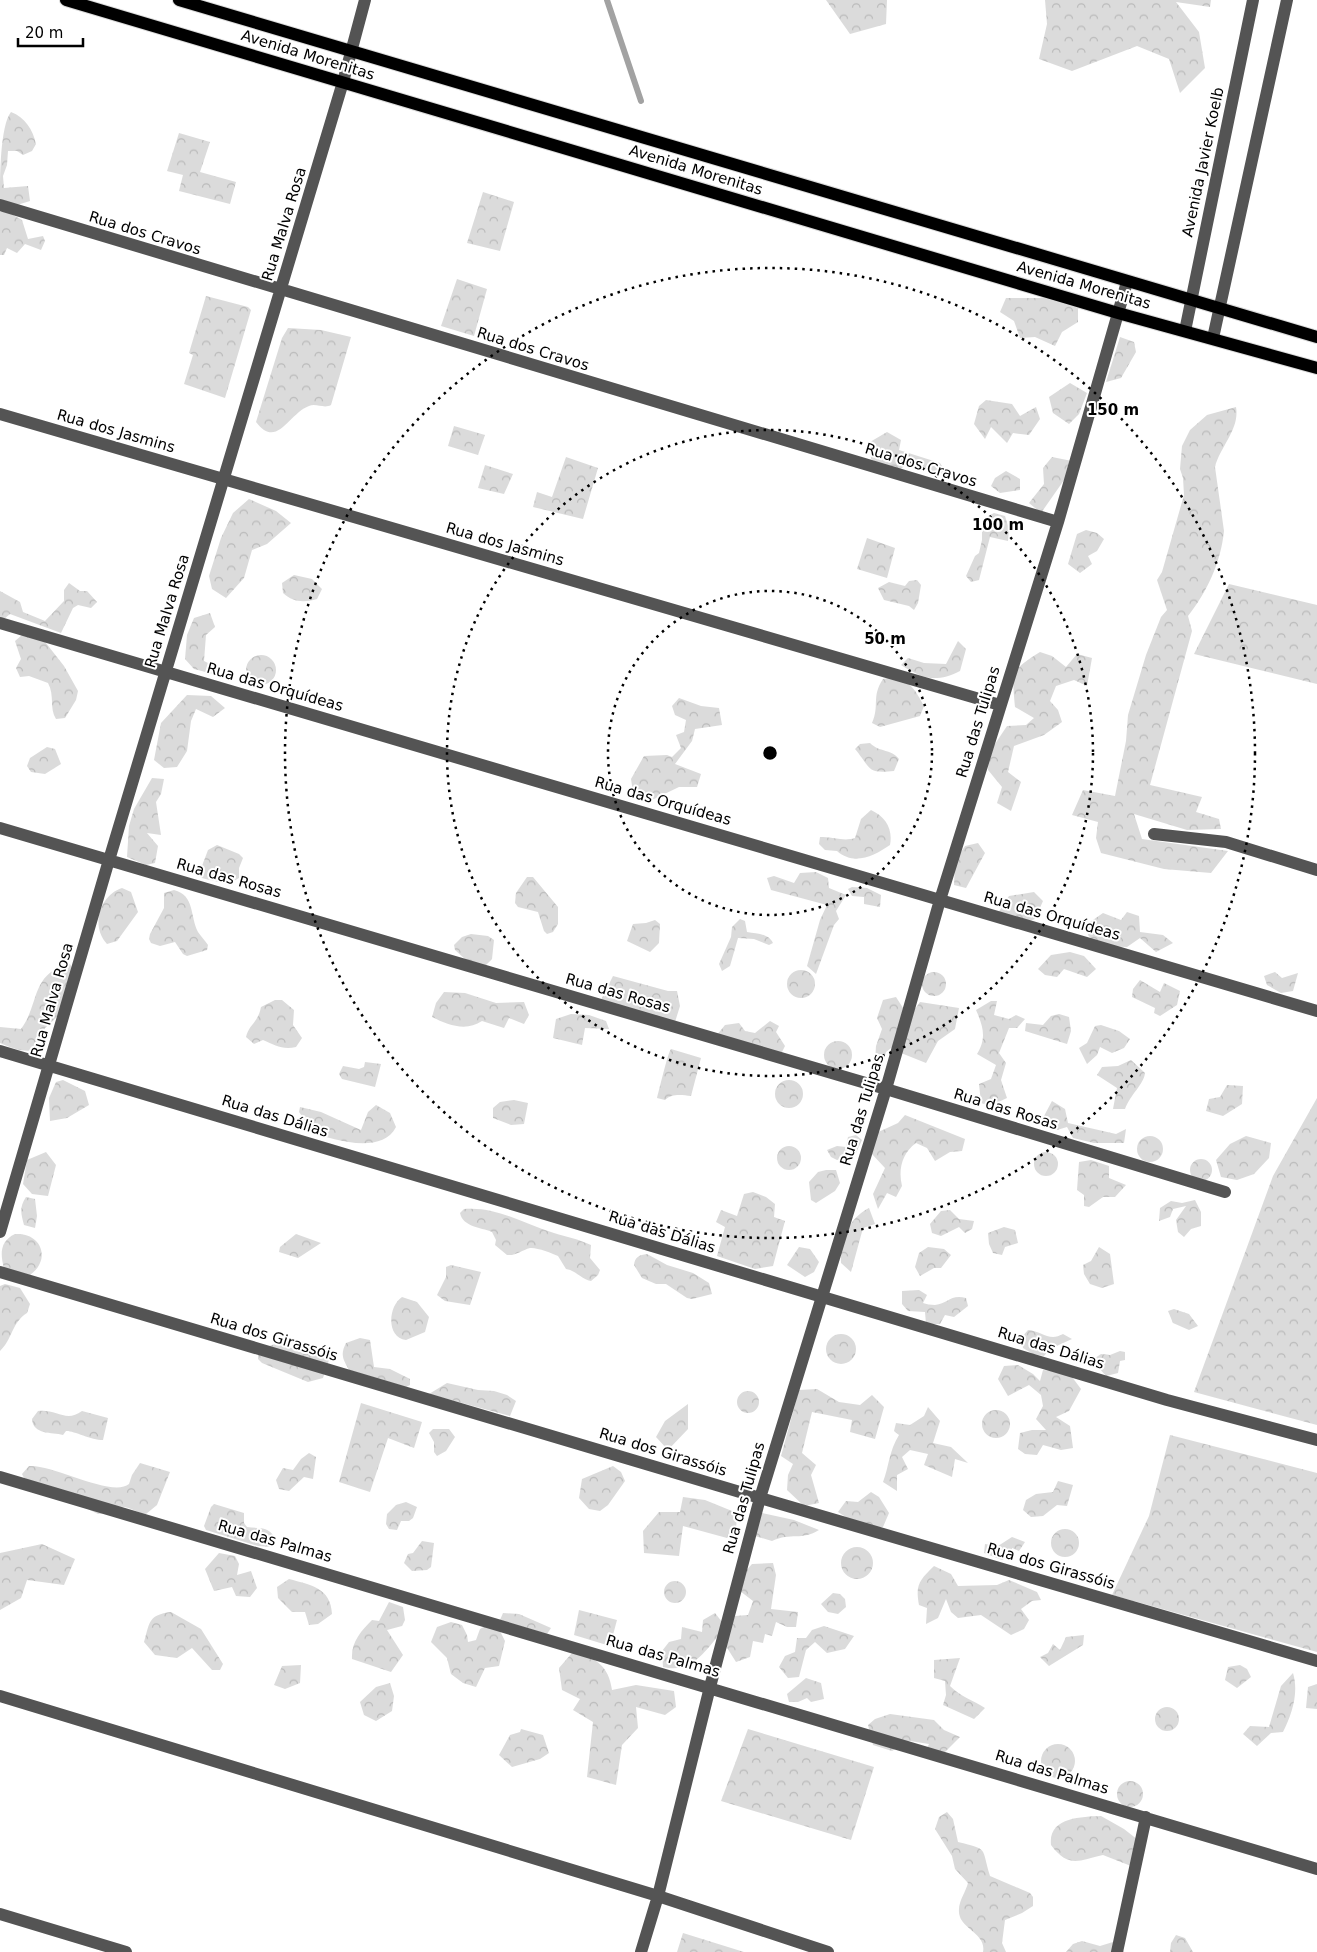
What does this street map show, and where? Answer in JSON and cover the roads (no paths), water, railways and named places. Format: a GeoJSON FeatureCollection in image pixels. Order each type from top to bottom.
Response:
{"type":"FeatureCollection","features":[{"type":"Feature","properties":{"kind":"main road","name":"Avenida Morenitas"},"geometry":{"type":"LineString","coordinates":[[66,0],[1118,313],[1317,368]]}},
{"type":"Feature","properties":{"kind":"main road","name":"Avenida Morenitas"},"geometry":{"type":"LineString","coordinates":[[178,0],[1317,337]]}},
{"type":"Feature","properties":{"kind":"street","name":"Rua Malva Rosa"},"geometry":{"type":"LineString","coordinates":[[0,1232],[109,860],[352,52],[365,0]]}},
{"type":"Feature","properties":{"kind":"street","name":"Avenida Javier Koelb"},"geometry":{"type":"LineString","coordinates":[[1186,331],[1253,0]]}},
{"type":"Feature","properties":{"kind":"street"},"geometry":{"type":"LineString","coordinates":[[1212,338],[1287,0]]}},
{"type":"Feature","properties":{"kind":"street","name":"Rua dos Cravos"},"geometry":{"type":"LineString","coordinates":[[0,205],[281,291],[1058,522]]}},
{"type":"Feature","properties":{"kind":"street","name":"Rua das Tulipas"},"geometry":{"type":"LineString","coordinates":[[641,1952],[658,1896],[710,1687],[760,1498],[886,1089],[940,900],[1058,522],[1127,282]]}},
{"type":"Feature","properties":{"kind":"street","name":"Rua dos Jasmins"},"geometry":{"type":"LineString","coordinates":[[0,414],[1000,705]]}},
{"type":"Feature","properties":{"kind":"street","name":"Rua das Orquídeas"},"geometry":{"type":"LineString","coordinates":[[0,623],[1317,1011]]}},
{"type":"Feature","properties":{"kind":"street","name":"Rua das Rosas"},"geometry":{"type":"LineString","coordinates":[[0,828],[886,1089],[1225,1192]]}},
{"type":"Feature","properties":{"kind":"street"},"geometry":{"type":"LineString","coordinates":[[1154,834],[1226,842],[1317,870]]}},
{"type":"Feature","properties":{"kind":"street","name":"Rua das Dálias"},"geometry":{"type":"LineString","coordinates":[[0,1051],[1158,1397],[1317,1440]]}},
{"type":"Feature","properties":{"kind":"street","name":"Rua dos Girassóis"},"geometry":{"type":"LineString","coordinates":[[0,1272],[1317,1661]]}},
{"type":"Feature","properties":{"kind":"street","name":"Rua das Palmas"},"geometry":{"type":"LineString","coordinates":[[0,1477],[1317,1869]]}},
{"type":"Feature","properties":{"kind":"street"},"geometry":{"type":"LineString","coordinates":[[0,1696],[658,1896],[828,1952]]}},
{"type":"Feature","properties":{"kind":"street"},"geometry":{"type":"LineString","coordinates":[[1117,1952],[1146,1817]]}},
{"type":"Feature","properties":{"kind":"street"},"geometry":{"type":"LineString","coordinates":[[0,1914],[126,1952]]}},
{"type":"Feature","properties":{"kind":"waterway"},"geometry":{"type":"LineString","coordinates":[[607,0],[641,101]]}}]}
